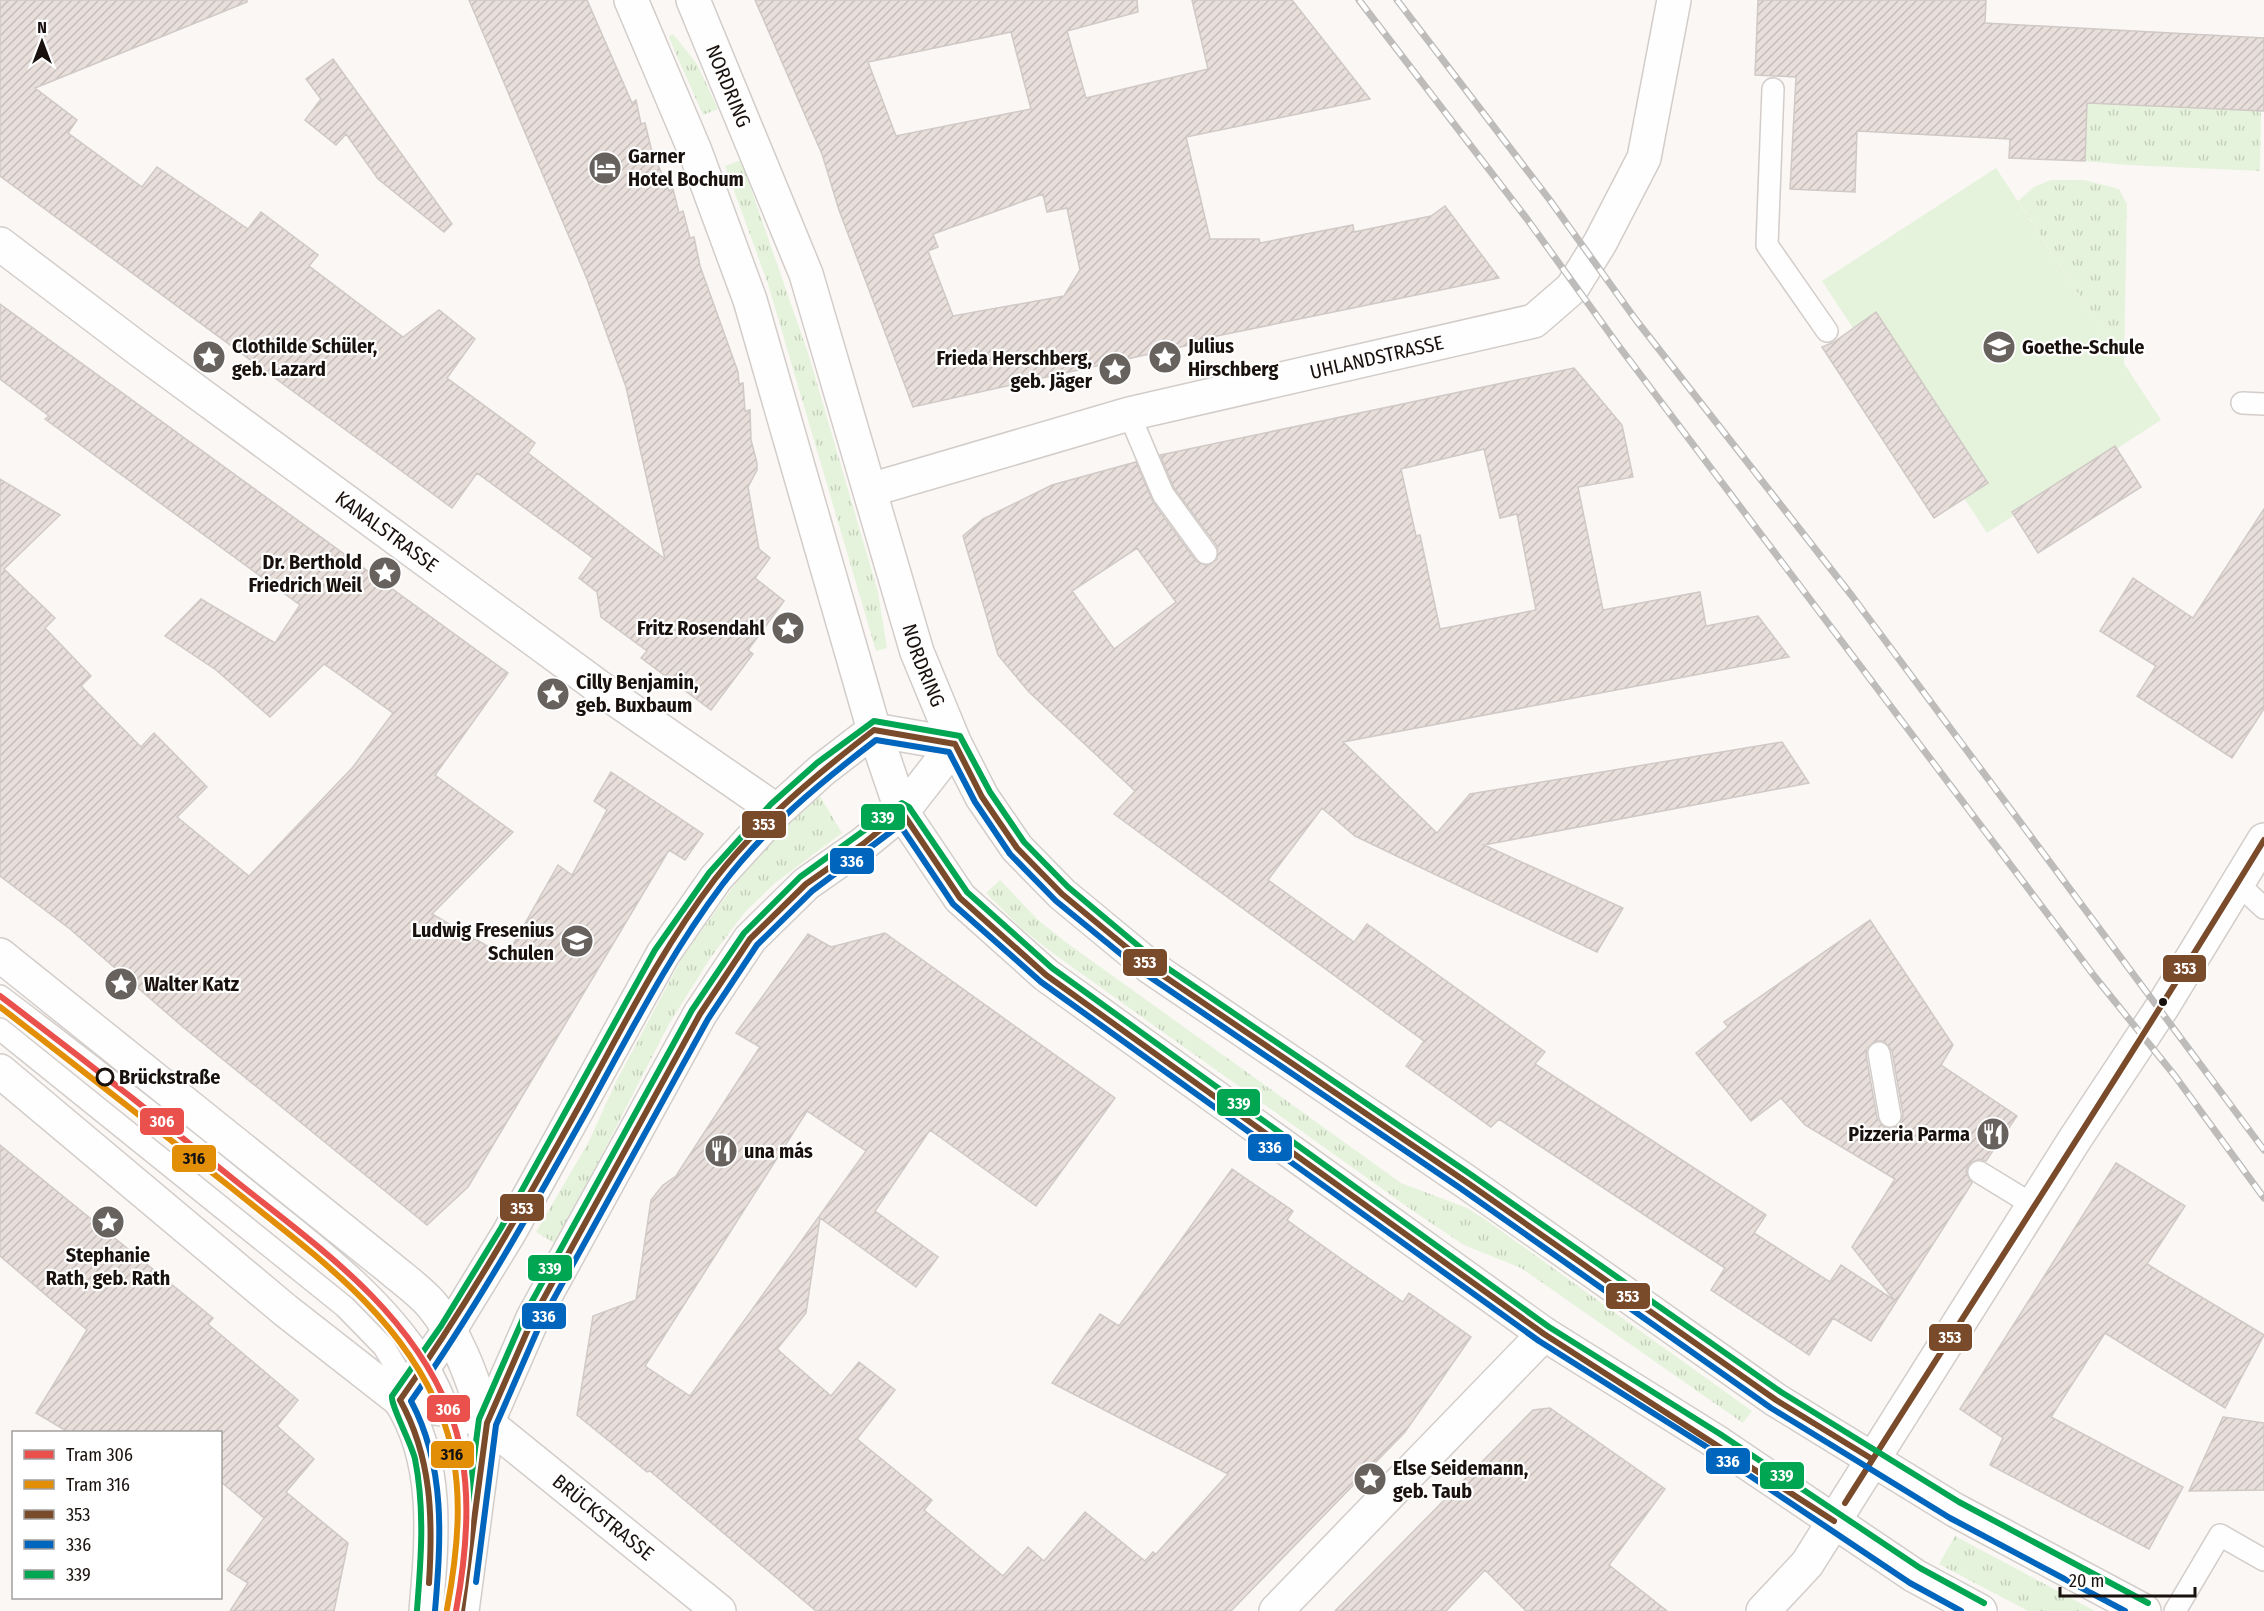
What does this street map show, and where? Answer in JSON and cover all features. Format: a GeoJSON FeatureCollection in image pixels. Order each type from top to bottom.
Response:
{"type":"FeatureCollection","features":[{"type":"Feature","properties":{"kind":"street"},"geometry":{"type":"LineString","coordinates":[[631,0],[695,151],[750,300],[874,730],[902,812],[960,898],[1046,975],[1544,1334],[1834,1521],[1915,1576],[1980,1611]]}},
{"type":"Feature","properties":{"kind":"street","name":"NORDRING"},"geometry":{"type":"LineString","coordinates":[[693,0],[806,274],[917,652],[955,744],[982,797],[1017,848],[1062,894],[1149,966],[1465,1181],[1776,1400],[1955,1510],[2144,1611]]}},
{"type":"Feature","properties":{"kind":"street","name":"UHLANDSTRASSE"},"geometry":{"type":"LineString","coordinates":[[870,490],[1129,414],[1534,321],[1572,288],[1600,243],[1644,158],[1674,0]]}},
{"type":"Feature","properties":{"kind":"street","name":"KANALSTRASSE"},"geometry":{"type":"LineString","coordinates":[[0,244],[618,701],[777,811]]}},
{"type":"Feature","properties":{"kind":"street"},"geometry":{"type":"LineString","coordinates":[[426,1611],[432,1537],[430,1504],[421,1446],[410,1417],[449,1330],[551,1160],[663,954],[716,878],[777,811],[822,770],[874,730],[955,744],[902,812],[863,844],[806,884],[750,939],[700,1014],[533,1318],[487,1424],[462,1611]]}},
{"type":"Feature","properties":{"kind":"street"},"geometry":{"type":"LineString","coordinates":[[1763,1611],[1807,1564],[2033,1205],[2163,1006],[2264,840]]}},
{"type":"Feature","properties":{"kind":"street"},"geometry":{"type":"LineString","coordinates":[[0,956],[390,1268],[431,1304],[449,1330],[470,1372],[487,1424]]}},
{"type":"Feature","properties":{"kind":"street","name":"BRÜCKSTRASSE"},"geometry":{"type":"LineString","coordinates":[[0,1071],[285,1310],[420,1393],[487,1424],[719,1611]]}},
{"type":"Feature","properties":{"kind":"street"},"geometry":{"type":"LineString","coordinates":[[1276,1611],[1544,1334]]}},
{"type":"Feature","properties":{"kind":"lane"},"geometry":{"type":"LineString","coordinates":[[1773,89],[1767,245],[1827,331]]}},
{"type":"Feature","properties":{"kind":"lane"},"geometry":{"type":"LineString","coordinates":[[2242,403],[2264,404]]}},
{"type":"Feature","properties":{"kind":"lane"},"geometry":{"type":"LineString","coordinates":[[1129,414],[1163,494],[1206,553]]}},
{"type":"Feature","properties":{"kind":"lane"},"geometry":{"type":"LineString","coordinates":[[2237,882],[2264,908]]}},
{"type":"Feature","properties":{"kind":"lane"},"geometry":{"type":"LineString","coordinates":[[0,996],[130,1095],[333,1260],[382,1307],[406,1334],[420,1393],[476,1512]]}},
{"type":"Feature","properties":{"kind":"lane"},"geometry":{"type":"LineString","coordinates":[[0,1029],[345,1307],[384,1347],[420,1393]]}},
{"type":"Feature","properties":{"kind":"lane"},"geometry":{"type":"LineString","coordinates":[[1879,1053],[1890,1116]]}},
{"type":"Feature","properties":{"kind":"lane"},"geometry":{"type":"LineString","coordinates":[[1979,1172],[2033,1205]]}},
{"type":"Feature","properties":{"kind":"lane"},"geometry":{"type":"LineString","coordinates":[[2175,1611],[2220,1535],[2264,1560]]}},
{"type":"Feature","properties":{"kind":"green space"},"geometry":{"type":"Polygon","coordinates":[[[673,34],[697,64],[718,109],[703,115],[670,40],[669,36],[673,34]]]}},
{"type":"Feature","properties":{"kind":"green space"},"geometry":{"type":"Polygon","coordinates":[[[2087,103],[2261,111],[2260,171],[2085,161],[2087,103]]]}},
{"type":"Feature","properties":{"kind":"green space"},"geometry":{"type":"Polygon","coordinates":[[[741,160],[809,356],[878,592],[887,648],[876,651],[768,284],[725,166],[741,160]]]}},
{"type":"Feature","properties":{"kind":"green space"},"geometry":{"type":"Polygon","coordinates":[[[1996,168],[2161,420],[1987,533],[1822,281],[1996,168]]]}},
{"type":"Feature","properties":{"kind":"green space"},"geometry":{"type":"Polygon","coordinates":[[[2051,180],[2084,180],[2119,189],[2127,204],[2124,364],[2018,201],[2034,187],[2051,180]]]}},
{"type":"Feature","properties":{"kind":"green space"},"geometry":{"type":"Polygon","coordinates":[[[818,793],[842,833],[775,883],[745,912],[711,957],[669,1024],[556,1244],[536,1232],[588,1143],[617,1080],[682,958],[755,856],[818,793]]]}},
{"type":"Feature","properties":{"kind":"green space"},"geometry":{"type":"Polygon","coordinates":[[[1000,880],[1038,920],[1067,943],[1401,1183],[1467,1208],[1486,1220],[1752,1411],[1743,1423],[1521,1268],[1464,1245],[1416,1213],[1021,928],[986,893],[1000,880]]]}},
{"type":"Feature","properties":{"kind":"green space"},"geometry":{"type":"Polygon","coordinates":[[[1955,1536],[2095,1611],[2028,1611],[1939,1564],[1955,1536]]]}},
{"type":"Feature","properties":{"kind":"building"},"geometry":{"type":"Polygon","coordinates":[[[0,0],[247,0],[247,2],[35,88],[77,120],[68,133],[142,187],[157,167],[248,229],[261,212],[318,255],[309,266],[403,337],[439,310],[475,339],[447,378],[535,443],[528,453],[665,559],[626,387],[587,279],[469,0],[587,0],[632,103],[636,100],[641,124],[645,123],[651,148],[669,191],[673,189],[679,213],[683,211],[690,238],[694,237],[700,266],[738,372],[739,384],[743,383],[745,411],[750,410],[751,440],[757,463],[757,470],[748,487],[759,549],[770,558],[755,578],[784,601],[748,650],[753,654],[711,710],[641,658],[647,651],[601,617],[597,592],[579,578],[593,558],[477,473],[452,508],[0,176],[0,0]]]}},
{"type":"Feature","properties":{"kind":"building"},"geometry":{"type":"Polygon","coordinates":[[[755,0],[1137,0],[1138,12],[1067,31],[1086,98],[1208,69],[1192,0],[1292,0],[1370,99],[1186,137],[1210,239],[1259,239],[1260,243],[1353,225],[1354,232],[1431,216],[1445,206],[1499,278],[1202,339],[1203,342],[913,407],[839,210],[822,154],[755,0]],[[1011,32],[868,62],[896,136],[1031,109],[1011,32]],[[1043,194],[933,234],[938,247],[928,251],[953,316],[1064,296],[1080,270],[1067,208],[1047,212],[1043,194]]]}},
{"type":"Feature","properties":{"kind":"building"},"geometry":{"type":"Polygon","coordinates":[[[1758,0],[1986,0],[1985,23],[2264,38],[2264,111],[2087,103],[2085,161],[2009,158],[2010,139],[1857,131],[1855,192],[1790,189],[1796,77],[1755,75],[1758,0]]]}},
{"type":"Feature","properties":{"kind":"building"},"geometry":{"type":"Polygon","coordinates":[[[333,59],[452,224],[444,232],[378,179],[346,134],[336,145],[305,120],[321,99],[306,79],[333,59]]]}},
{"type":"Feature","properties":{"kind":"building"},"geometry":{"type":"Polygon","coordinates":[[[0,304],[508,673],[435,775],[513,832],[432,914],[506,957],[558,865],[572,875],[607,810],[594,801],[611,772],[703,834],[685,860],[669,850],[468,1187],[427,1225],[183,1027],[70,929],[0,876],[0,479],[60,515],[4,569],[55,618],[45,628],[91,676],[81,686],[141,747],[154,733],[207,787],[177,817],[249,876],[353,767],[393,713],[324,664],[270,717],[216,670],[165,636],[201,599],[275,643],[300,605],[45,419],[49,416],[0,379],[0,304]]]}},
{"type":"Feature","properties":{"kind":"building"},"geometry":{"type":"Polygon","coordinates":[[[1876,312],[1988,483],[1934,518],[1822,347],[1834,342],[1876,312]]]}},
{"type":"Feature","properties":{"kind":"building"},"geometry":{"type":"Polygon","coordinates":[[[1574,368],[1622,425],[1633,477],[1578,487],[1603,610],[1700,592],[1706,626],[1758,616],[1789,657],[1343,742],[1437,833],[1470,794],[1782,742],[1809,783],[1484,845],[1623,908],[1597,952],[1355,836],[1322,808],[1268,880],[1354,942],[1367,924],[1545,1052],[1535,1064],[1766,1215],[1754,1233],[1830,1282],[1841,1265],[1894,1300],[1852,1247],[1895,1179],[1805,1125],[1781,1098],[1751,1121],[1696,1053],[1728,1027],[1724,1022],[1870,920],[1953,1045],[1941,1065],[2017,1116],[1986,1161],[1979,1159],[1968,1165],[1966,1172],[1972,1183],[1871,1341],[1833,1318],[1809,1355],[1711,1290],[1725,1268],[1499,1119],[1491,1127],[1406,1066],[1424,1041],[1114,814],[1135,791],[1029,692],[998,655],[963,536],[983,519],[1052,485],[1136,462],[1153,502],[1196,561],[1208,566],[1217,559],[1217,546],[1174,488],[1160,455],[1574,368]],[[1484,449],[1401,469],[1416,536],[1420,535],[1440,629],[1536,610],[1517,514],[1500,518],[1484,449]],[[1137,548],[1072,591],[1114,649],[1176,602],[1137,548]],[[1876,1041],[1867,1048],[1866,1055],[1877,1118],[1885,1128],[1893,1128],[1902,1121],[1903,1114],[1892,1051],[1884,1041],[1876,1041]]]}},
{"type":"Feature","properties":{"kind":"building"},"geometry":{"type":"Polygon","coordinates":[[[2115,446],[2141,487],[2038,553],[2012,512],[2115,446]]]}},
{"type":"Feature","properties":{"kind":"building"},"geometry":{"type":"Polygon","coordinates":[[[2264,509],[2264,709],[2232,758],[2137,696],[2156,666],[2100,631],[2133,578],[2193,618],[2264,509]]]}},
{"type":"Feature","properties":{"kind":"building"},"geometry":{"type":"Polygon","coordinates":[[[885,933],[1115,1098],[1036,1206],[930,1130],[875,1211],[938,1257],[916,1287],[820,1218],[806,1313],[777,1349],[831,1396],[859,1362],[895,1390],[857,1439],[932,1500],[924,1510],[1003,1576],[1028,1547],[1044,1561],[1085,1512],[1145,1561],[1153,1552],[1156,1554],[1228,1474],[1052,1383],[1100,1314],[1119,1326],[1232,1169],[1293,1211],[1287,1220],[1344,1261],[1403,1302],[1409,1293],[1471,1337],[1405,1432],[1231,1611],[816,1611],[650,1471],[647,1472],[577,1415],[593,1316],[636,1300],[651,1200],[663,1185],[676,1176],[760,1047],[736,1033],[808,934],[831,947],[885,933]],[[807,1111],[645,1366],[690,1396],[866,1151],[807,1111]]]}},
{"type":"Feature","properties":{"kind":"building"},"geometry":{"type":"Polygon","coordinates":[[[0,1145],[213,1318],[208,1324],[298,1400],[277,1426],[314,1459],[286,1492],[348,1543],[334,1611],[230,1611],[248,1583],[227,1570],[264,1518],[222,1483],[222,1431],[66,1431],[36,1413],[87,1330],[0,1256],[0,1145]]]}},
{"type":"Feature","properties":{"kind":"building"},"geometry":{"type":"Polygon","coordinates":[[[2116,1163],[2185,1206],[2147,1264],[2264,1335],[2225,1408],[2105,1333],[2051,1417],[2183,1487],[2149,1549],[1990,1465],[2003,1438],[1960,1409],[2116,1163]]]}},
{"type":"Feature","properties":{"kind":"building"},"geometry":{"type":"Polygon","coordinates":[[[1550,1408],[1665,1489],[1609,1565],[1667,1611],[1526,1611],[1485,1570],[1446,1611],[1335,1611],[1533,1410],[1550,1408]]]}},
{"type":"Feature","properties":{"kind":"building"},"geometry":{"type":"Polygon","coordinates":[[[2223,1417],[2264,1423],[2264,1490],[2189,1491],[2223,1417]]]}},
{"type":"Feature","properties":{"kind":"railway"},"geometry":{"type":"LineString","coordinates":[[1359,0],[1527,219],[1618,345],[2095,977],[2175,1076],[2264,1198]]}},
{"type":"Feature","properties":{"kind":"railway"},"geometry":{"type":"LineString","coordinates":[[1397,0],[1549,199],[1636,320],[1852,596],[2264,1150]]}},
{"type":"Feature","properties":{"kind":"tram line","name":"306"},"geometry":{"type":"LineString","coordinates":[[0,996],[88,1063],[326,1253],[384,1309],[409,1340],[431,1373],[449,1410],[462,1459],[466,1535],[456,1611]]}},
{"type":"Feature","properties":{"kind":"tram line","name":"316"},"geometry":{"type":"LineString","coordinates":[[0,1007],[320,1260],[377,1314],[401,1344],[423,1377],[440,1412],[454,1460],[457,1485],[457,1535],[447,1609]]}},
{"type":"Feature","properties":{"kind":"transit line","name":"339"},"geometry":{"type":"LineString","coordinates":[[417,1610],[421,1534],[418,1478],[415,1459],[394,1407],[392,1396],[441,1326],[501,1228],[655,950],[709,873],[771,804],[817,763],[874,721],[960,736],[990,792],[1024,842],[1068,887],[1154,959],[1470,1174],[1781,1392],[1959,1502],[2148,1603]]}},
{"type":"Feature","properties":{"kind":"transit line","name":"353"},"geometry":{"type":"LineString","coordinates":[[400,1400],[495,1253],[678,932],[732,858],[790,799],[874,730],[955,744]]}},
{"type":"Feature","properties":{"kind":"transit line","name":"336"},"geometry":{"type":"LineString","coordinates":[[435,1611],[439,1557],[436,1477],[422,1426],[411,1401],[504,1256],[652,993],[703,911],[738,864],[775,826],[835,772],[876,740],[949,752],[975,802],[1010,854],[1056,901],[1144,973],[1460,1188],[1771,1408],[1950,1518],[2125,1611]]}},
{"type":"Feature","properties":{"kind":"transit line","name":"353"},"geometry":{"type":"LineString","coordinates":[[955,744],[982,797],[1017,848],[1062,894],[1149,966],[1465,1181],[1776,1400],[1872,1459]]}},
{"type":"Feature","properties":{"kind":"transit line","name":"339"},"geometry":{"type":"LineString","coordinates":[[458,1580],[479,1419],[525,1314],[692,1010],[744,933],[800,877],[902,803],[909,807],[967,892],[1052,968],[1549,1327],[1720,1434],[1920,1568],[1984,1603]]}},
{"type":"Feature","properties":{"kind":"transit line","name":"353"},"geometry":{"type":"LineString","coordinates":[[902,812],[960,898],[1046,975],[1544,1334],[1834,1521]]}},
{"type":"Feature","properties":{"kind":"transit line","name":"353"},"geometry":{"type":"LineString","coordinates":[[462,1611],[487,1423],[533,1318],[700,1014],[750,939],[806,884],[863,844],[902,812]]}},
{"type":"Feature","properties":{"kind":"transit line","name":"336"},"geometry":{"type":"LineString","coordinates":[[476,1582],[496,1425],[541,1322],[708,1019],[757,945],[812,891],[900,825],[953,904],[1041,982],[1539,1341],[1710,1449],[1910,1583],[1961,1611]]}},
{"type":"Feature","properties":{"kind":"transit line","name":"353"},"geometry":{"type":"LineString","coordinates":[[1845,1503],[2109,1090],[2264,840]]}},
{"type":"Feature","properties":{"kind":"transit line","name":"353"},"geometry":{"type":"LineString","coordinates":[[400,1400],[419,1444],[428,1489],[431,1535],[429,1583]]}},
{"type":"Feature","properties":{"kind":"place","name":"Garner Hotel Bochum"},"geometry":{"type":"Point","coordinates":[605,168]}},
{"type":"Feature","properties":{"kind":"place","name":"Goethe-Schule"},"geometry":{"type":"Point","coordinates":[1999,347]}},
{"type":"Feature","properties":{"kind":"place","name":"Clothilde Schüler, geb. Lazard"},"geometry":{"type":"Point","coordinates":[209,357]}},
{"type":"Feature","properties":{"kind":"place","name":"Julius Hirschberg"},"geometry":{"type":"Point","coordinates":[1165,357]}},
{"type":"Feature","properties":{"kind":"place","name":"Frieda Herschberg, geb. Jäger"},"geometry":{"type":"Point","coordinates":[1115,369]}},
{"type":"Feature","properties":{"kind":"place","name":"Dr. Berthold Friedrich Weil"},"geometry":{"type":"Point","coordinates":[385,573]}},
{"type":"Feature","properties":{"kind":"place","name":"Fritz Rosendahl"},"geometry":{"type":"Point","coordinates":[788,628]}},
{"type":"Feature","properties":{"kind":"place","name":"Cilly Benjamin, geb. Buxbaum"},"geometry":{"type":"Point","coordinates":[553,694]}},
{"type":"Feature","properties":{"kind":"place","name":"Ludwig Fresenius Schulen"},"geometry":{"type":"Point","coordinates":[577,941]}},
{"type":"Feature","properties":{"kind":"place","name":"Walter Katz"},"geometry":{"type":"Point","coordinates":[121,984]}},
{"type":"Feature","properties":{"kind":"place","name":"Brückstraße"},"geometry":{"type":"Point","coordinates":[105,1077]}},
{"type":"Feature","properties":{"kind":"place","name":"Pizzeria Parma"},"geometry":{"type":"Point","coordinates":[1993,1134]}},
{"type":"Feature","properties":{"kind":"place","name":"una más"},"geometry":{"type":"Point","coordinates":[721,1151]}},
{"type":"Feature","properties":{"kind":"place","name":"Stephanie Rath, geb. Rath"},"geometry":{"type":"Point","coordinates":[108,1222]}},
{"type":"Feature","properties":{"kind":"place","name":"Else Seidemann, geb. Taub"},"geometry":{"type":"Point","coordinates":[1370,1479]}}]}
